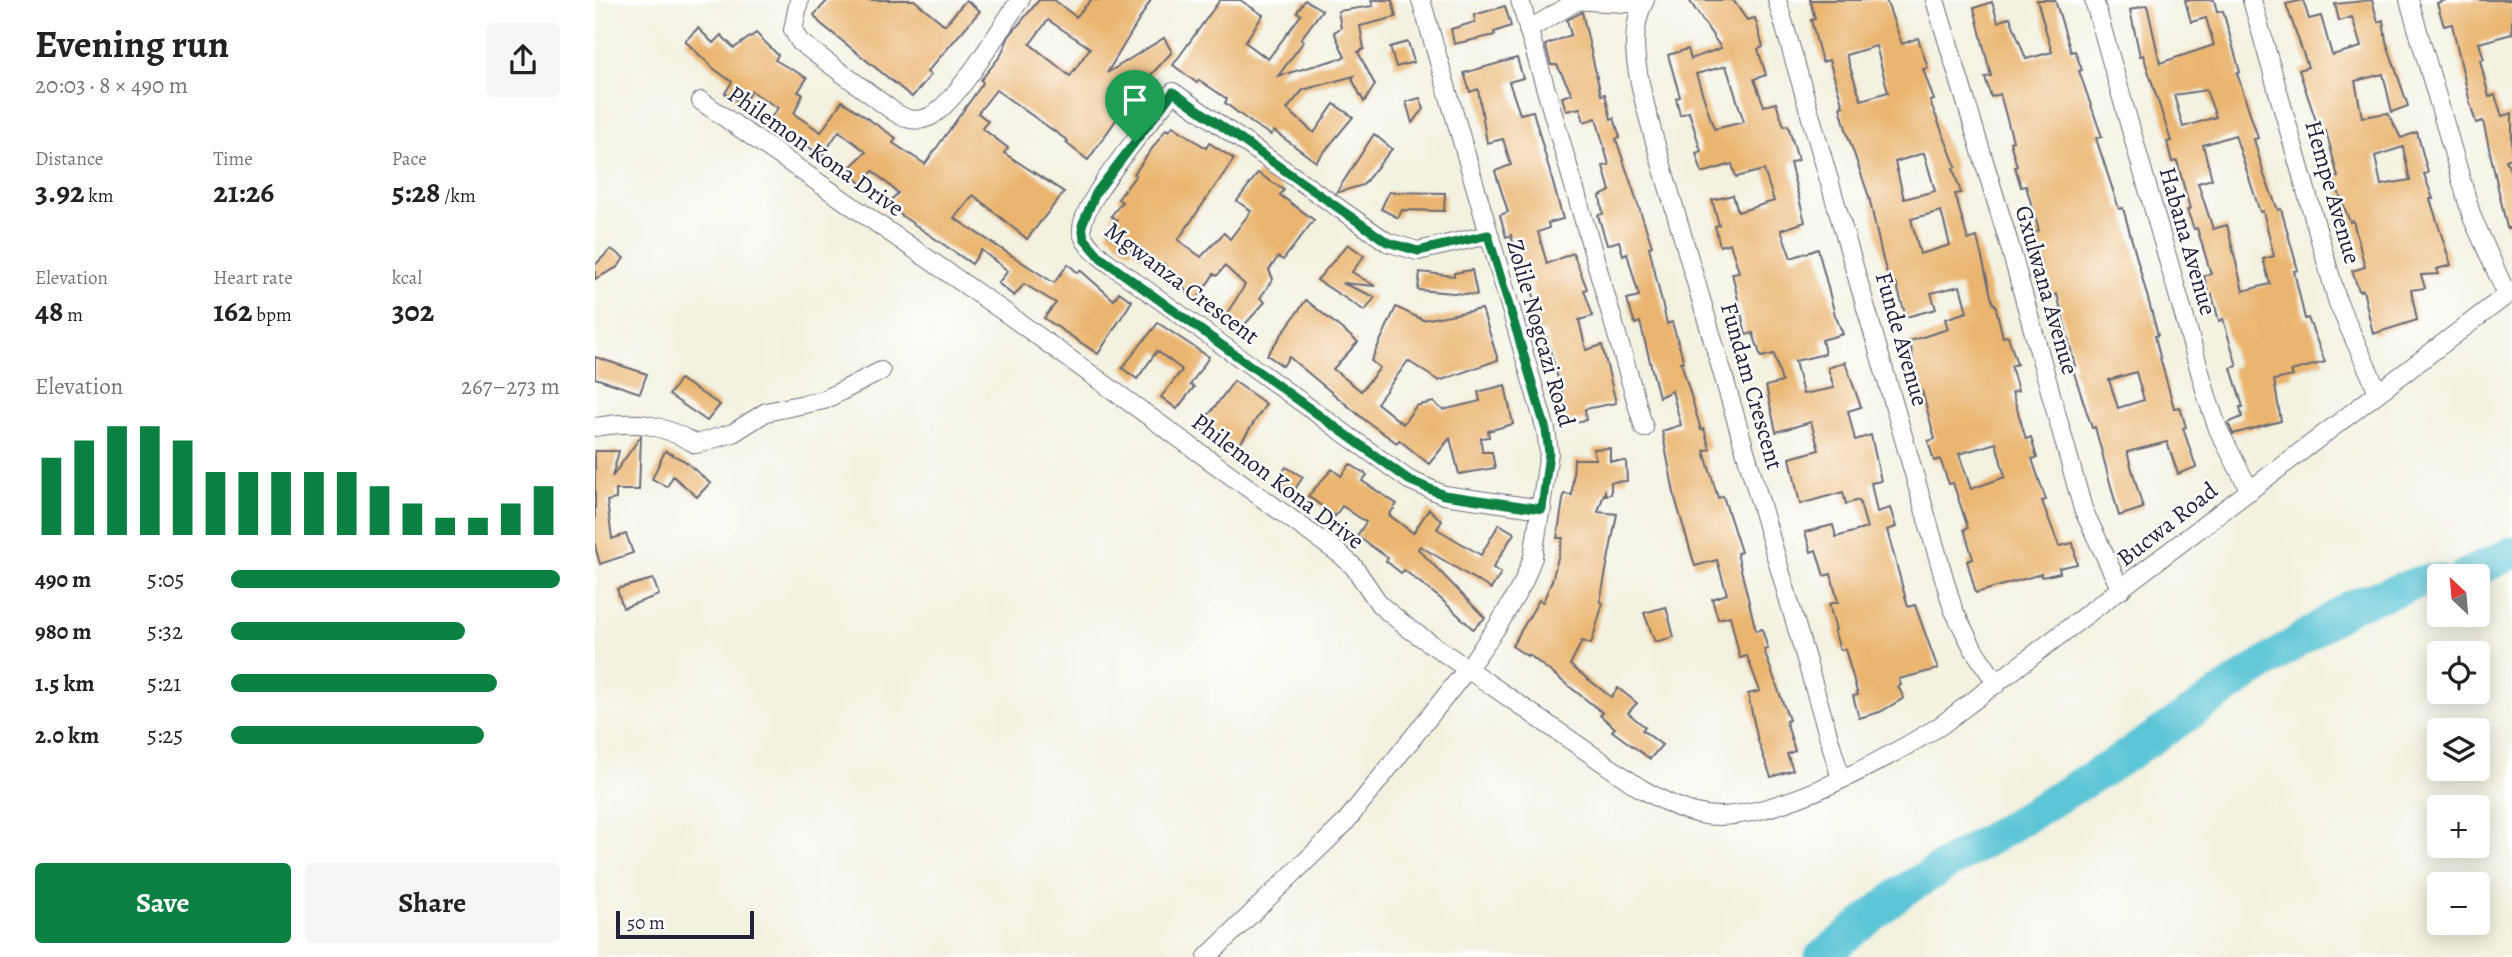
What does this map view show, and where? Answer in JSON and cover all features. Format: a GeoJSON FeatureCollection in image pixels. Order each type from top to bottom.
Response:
{"type":"FeatureCollection","features":[{"type":"Feature","properties":{"kind":"street"},"geometry":{"type":"LineString","coordinates":[[799,0],[793,30],[800,42],[893,111],[905,119],[916,120],[939,110],[961,85],[1020,0]]}},
{"type":"Feature","properties":{"kind":"street","name":"Zolile Nogcazi Road"},"geometry":{"type":"LineString","coordinates":[[1207,957],[1344,824],[1468,668],[1523,583],[1533,556],[1549,453],[1546,430],[1421,0]]}},
{"type":"Feature","properties":{"kind":"street"},"geometry":{"type":"LineString","coordinates":[[1520,0],[1644,428]]}},
{"type":"Feature","properties":{"kind":"street","name":"Funde Avenue"},"geometry":{"type":"LineString","coordinates":[[1777,0],[1953,609],[1997,684]]}},
{"type":"Feature","properties":{"kind":"street","name":"Gxulwana Avenue"},"geometry":{"type":"LineString","coordinates":[[1935,0],[2008,240],[2083,509],[2121,590]]}},
{"type":"Feature","properties":{"kind":"street","name":"Habana Avenue"},"geometry":{"type":"LineString","coordinates":[[2094,0],[2208,400],[2218,429],[2249,491]]}},
{"type":"Feature","properties":{"kind":"street","name":"Hempe Avenue"},"geometry":{"type":"LineString","coordinates":[[2252,0],[2338,303],[2378,393]]}},
{"type":"Feature","properties":{"kind":"street"},"geometry":{"type":"LineString","coordinates":[[2409,0],[2472,216],[2509,293]]}},
{"type":"Feature","properties":{"kind":"street"},"geometry":{"type":"LineString","coordinates":[[1528,30],[1574,1]]}},
{"type":"Feature","properties":{"kind":"street","name":"Fundam Crescent"},"geometry":{"type":"LineString","coordinates":[[1574,1],[1644,2],[1636,43],[1637,64],[1650,125],[1841,779]]}},
{"type":"Feature","properties":{"kind":"street","name":"Mgwanza Crescent"},"geometry":{"type":"LineString","coordinates":[[1488,235],[1418,251],[1387,242],[1173,92],[1096,193],[1084,215],[1082,232],[1101,258],[1409,480],[1444,495],[1542,509]]}},
{"type":"Feature","properties":{"kind":"street","name":"Philemon Kona Drive"},"geometry":{"type":"LineString","coordinates":[[702,101],[1006,313],[1341,555],[1354,567],[1390,614],[1640,788],[1670,805],[1722,816],[1763,807],[1841,779]]}},
{"type":"Feature","properties":{"kind":"street","name":"Bucwa Road"},"geometry":{"type":"LineString","coordinates":[[1841,779],[1917,740],[1997,684],[2509,293]]}},
{"type":"Feature","properties":{"kind":"street"},"geometry":{"type":"LineString","coordinates":[[595,427],[650,424],[672,431],[695,444],[733,433],[766,412],[824,400],[881,371]]}},
{"type":"Feature","properties":{"kind":"building"},"geometry":{"type":"Polygon","coordinates":[[[828,0],[914,0],[945,25],[966,0],[980,11],[927,72],[931,75],[912,97],[820,23],[814,15],[828,0]]]}},
{"type":"Feature","properties":{"kind":"building"},"geometry":{"type":"Polygon","coordinates":[[[1039,0],[1054,0],[1076,17],[1091,0],[1151,0],[1107,73],[1164,38],[1172,52],[1137,90],[1088,160],[1066,143],[1068,141],[996,90],[978,113],[988,121],[982,128],[1008,148],[1004,153],[1064,192],[1027,239],[973,195],[954,218],[1054,283],[1068,264],[1078,273],[1080,270],[1114,300],[1119,292],[1132,301],[1098,354],[1044,318],[1056,303],[1024,284],[1014,296],[998,283],[1008,271],[981,250],[972,264],[902,216],[888,203],[898,193],[873,171],[862,184],[847,170],[866,152],[839,131],[822,156],[769,120],[778,108],[751,91],[743,104],[725,93],[732,82],[685,41],[698,28],[713,43],[721,35],[734,48],[756,33],[778,55],[775,60],[807,78],[798,92],[803,94],[794,114],[821,132],[842,101],[896,138],[893,143],[925,164],[983,83],[981,80],[1001,55],[1009,36],[1039,0]],[[1048,20],[1030,44],[1070,76],[1090,48],[1048,20]]]}},
{"type":"Feature","properties":{"kind":"building"},"geometry":{"type":"Polygon","coordinates":[[[1220,0],[1240,0],[1263,15],[1245,42],[1268,59],[1301,15],[1297,12],[1305,0],[1322,10],[1301,39],[1304,41],[1278,76],[1345,57],[1334,32],[1341,28],[1338,11],[1373,6],[1371,0],[1392,0],[1396,17],[1360,26],[1364,49],[1358,52],[1375,85],[1364,102],[1352,79],[1354,76],[1303,90],[1287,109],[1314,133],[1334,104],[1353,117],[1316,162],[1274,131],[1271,135],[1253,124],[1225,103],[1227,99],[1199,80],[1197,83],[1173,65],[1220,0]]]}},
{"type":"Feature","properties":{"kind":"building"},"geometry":{"type":"Polygon","coordinates":[[[1689,0],[1733,0],[1747,20],[1755,18],[1763,47],[1758,49],[1766,75],[1754,79],[1764,106],[1776,103],[1784,126],[1788,125],[1798,160],[1790,163],[1805,222],[1781,230],[1791,258],[1818,249],[1835,315],[1843,334],[1822,340],[1825,354],[1795,361],[1803,394],[1834,388],[1828,368],[1845,362],[1861,407],[1848,411],[1855,440],[1871,435],[1881,481],[1871,483],[1877,512],[1890,508],[1896,527],[1887,530],[1908,607],[1915,605],[1938,669],[1899,679],[1901,685],[1898,686],[1904,698],[1880,712],[1859,718],[1853,696],[1858,695],[1845,649],[1840,650],[1834,630],[1829,604],[1838,602],[1831,574],[1824,576],[1816,550],[1811,552],[1805,532],[1833,525],[1836,537],[1867,528],[1859,500],[1846,504],[1843,492],[1800,504],[1790,458],[1819,450],[1811,422],[1776,432],[1766,386],[1782,382],[1774,354],[1761,357],[1753,333],[1746,335],[1732,273],[1739,272],[1730,243],[1720,246],[1715,226],[1719,225],[1712,200],[1733,195],[1738,212],[1774,201],[1764,170],[1736,177],[1732,164],[1702,173],[1696,153],[1701,151],[1689,112],[1680,115],[1676,98],[1680,97],[1668,55],[1688,49],[1691,59],[1721,48],[1689,0]],[[1726,66],[1696,74],[1714,129],[1744,122],[1726,66]]]}},
{"type":"Feature","properties":{"kind":"building"},"geometry":{"type":"Polygon","coordinates":[[[1810,0],[1886,0],[1902,44],[1918,38],[1928,68],[1923,69],[1934,100],[1930,101],[1956,167],[1953,168],[1961,193],[1955,194],[1968,240],[1977,237],[2003,337],[2008,336],[2017,364],[2011,366],[2018,391],[2012,392],[2026,439],[2031,437],[2037,458],[2032,459],[2046,500],[2042,501],[2059,546],[2073,543],[2077,564],[2059,568],[2060,573],[2042,577],[2041,574],[1976,593],[1967,561],[1973,559],[1964,529],[1968,528],[1953,483],[1949,484],[1940,459],[1934,461],[1928,441],[1935,439],[1922,391],[1918,392],[1910,341],[1948,329],[1945,319],[1967,312],[1960,286],[1931,293],[1936,309],[1906,317],[1896,283],[1891,285],[1883,260],[1869,197],[1847,133],[1840,107],[1843,106],[1829,60],[1822,62],[1811,20],[1815,19],[1810,0]],[[1876,46],[1846,55],[1861,100],[1888,92],[1876,46]],[[1924,153],[1895,162],[1904,199],[1935,191],[1924,153]],[[1941,211],[1911,219],[1920,254],[1950,245],[1941,211]],[[1996,443],[1959,454],[1971,489],[2005,477],[1996,443]]]}},
{"type":"Feature","properties":{"kind":"building"},"geometry":{"type":"Polygon","coordinates":[[[2037,0],[2055,0],[2071,52],[2075,51],[2082,70],[2079,71],[2102,137],[2096,138],[2119,209],[2123,208],[2158,335],[2155,336],[2174,408],[2180,407],[2186,427],[2183,428],[2196,467],[2178,474],[2167,442],[2127,452],[2143,508],[2119,516],[2095,427],[2092,428],[2072,367],[2075,366],[2057,294],[2047,297],[2040,272],[2043,271],[2031,234],[2039,231],[2026,186],[2021,187],[2015,167],[2017,166],[2010,142],[2013,141],[2000,94],[1991,97],[1985,77],[1991,76],[1974,8],[1992,2],[1998,22],[2010,17],[2026,59],[2052,52],[2037,0]],[[2136,372],[2109,380],[2118,408],[2144,400],[2136,372]]]}},
{"type":"Feature","properties":{"kind":"building"},"geometry":{"type":"Polygon","coordinates":[[[2185,0],[2214,0],[2217,12],[2223,11],[2240,72],[2237,73],[2258,138],[2254,139],[2264,175],[2278,210],[2281,209],[2298,270],[2294,271],[2305,319],[2308,318],[2325,362],[2291,371],[2293,376],[2274,380],[2281,421],[2233,434],[2228,423],[2242,417],[2240,407],[2243,407],[2231,368],[2237,366],[2223,319],[2219,321],[2212,295],[2209,296],[2204,276],[2211,274],[2197,228],[2194,229],[2187,210],[2190,209],[2177,161],[2172,162],[2167,142],[2171,141],[2143,55],[2140,56],[2130,10],[2147,5],[2160,63],[2214,45],[2206,18],[2191,22],[2185,0]],[[2206,90],[2174,95],[2183,127],[2216,117],[2206,90]],[[2235,135],[2203,145],[2212,179],[2198,183],[2213,229],[2227,225],[2243,291],[2270,284],[2263,259],[2274,256],[2263,211],[2260,212],[2235,135]]]}},
{"type":"Feature","properties":{"kind":"building"},"geometry":{"type":"Polygon","coordinates":[[[2303,0],[2309,19],[2321,16],[2332,55],[2361,47],[2352,17],[2339,21],[2335,4],[2372,0],[2378,22],[2383,20],[2386,41],[2408,106],[2392,112],[2383,74],[2355,81],[2362,117],[2388,113],[2401,138],[2417,132],[2428,173],[2424,174],[2433,199],[2430,199],[2451,265],[2437,269],[2439,274],[2421,275],[2425,288],[2411,290],[2417,320],[2373,334],[2363,290],[2359,291],[2352,271],[2365,267],[2353,221],[2350,222],[2333,178],[2338,177],[2326,131],[2320,133],[2299,70],[2308,67],[2286,4],[2303,0]],[[2403,147],[2375,156],[2381,185],[2410,180],[2403,147]]]}},
{"type":"Feature","properties":{"kind":"building"},"geometry":{"type":"Polygon","coordinates":[[[2446,0],[2512,0],[2512,34],[2479,43],[2484,59],[2480,60],[2489,97],[2495,95],[2502,116],[2512,113],[2512,158],[2506,160],[2512,175],[2512,228],[2507,228],[2483,121],[2476,123],[2470,103],[2452,24],[2444,26],[2437,3],[2446,0]]]}},
{"type":"Feature","properties":{"kind":"building"},"geometry":{"type":"Polygon","coordinates":[[[1505,6],[1511,26],[1494,32],[1495,35],[1454,44],[1451,29],[1475,22],[1474,15],[1505,6]]]}},
{"type":"Feature","properties":{"kind":"building"},"geometry":{"type":"Polygon","coordinates":[[[1582,12],[1601,95],[1605,94],[1611,119],[1614,118],[1620,137],[1616,139],[1652,246],[1649,247],[1667,324],[1672,322],[1701,430],[1704,429],[1710,449],[1704,451],[1718,498],[1723,496],[1741,552],[1737,553],[1756,631],[1762,629],[1768,649],[1764,650],[1789,720],[1786,721],[1795,751],[1787,754],[1793,770],[1771,777],[1758,741],[1748,694],[1760,691],[1747,656],[1740,658],[1730,616],[1718,619],[1712,599],[1727,594],[1717,560],[1695,566],[1675,498],[1662,431],[1681,425],[1672,391],[1659,397],[1640,322],[1635,324],[1627,299],[1639,296],[1627,253],[1623,255],[1619,241],[1607,245],[1598,215],[1603,214],[1600,196],[1610,191],[1603,166],[1609,165],[1596,118],[1584,122],[1580,108],[1566,111],[1562,97],[1572,94],[1557,65],[1551,65],[1545,45],[1571,35],[1567,20],[1582,12]]]}},
{"type":"Feature","properties":{"kind":"building"},"geometry":{"type":"Polygon","coordinates":[[[1408,42],[1414,62],[1396,67],[1390,47],[1408,42]]]}},
{"type":"Feature","properties":{"kind":"building"},"geometry":{"type":"Polygon","coordinates":[[[1517,58],[1523,78],[1509,82],[1520,114],[1533,111],[1563,219],[1548,223],[1549,228],[1538,232],[1547,264],[1573,253],[1587,289],[1584,290],[1593,316],[1579,320],[1586,350],[1602,345],[1616,403],[1585,409],[1586,420],[1564,424],[1559,397],[1563,396],[1545,332],[1539,334],[1533,313],[1537,312],[1531,283],[1525,285],[1511,235],[1506,237],[1500,215],[1508,212],[1495,171],[1511,165],[1503,139],[1487,143],[1478,89],[1470,92],[1464,73],[1517,58]]]}},
{"type":"Feature","properties":{"kind":"building"},"geometry":{"type":"Polygon","coordinates":[[[1420,98],[1424,109],[1412,123],[1406,102],[1420,98]]]}},
{"type":"Feature","properties":{"kind":"building"},"geometry":{"type":"Polygon","coordinates":[[[1173,126],[1206,148],[1209,143],[1234,159],[1178,240],[1201,257],[1224,233],[1230,239],[1251,211],[1237,201],[1258,173],[1284,190],[1280,195],[1314,220],[1283,260],[1278,257],[1269,270],[1273,279],[1260,298],[1265,302],[1240,330],[1224,318],[1245,285],[1225,266],[1217,276],[1214,274],[1195,302],[1164,264],[1160,270],[1132,249],[1130,252],[1106,233],[1117,220],[1111,216],[1122,202],[1118,199],[1166,129],[1169,131],[1173,126]]]}},
{"type":"Feature","properties":{"kind":"building"},"geometry":{"type":"Polygon","coordinates":[[[1374,134],[1392,149],[1363,185],[1336,193],[1374,134]]]}},
{"type":"Feature","properties":{"kind":"building"},"geometry":{"type":"Polygon","coordinates":[[[1389,192],[1445,193],[1444,211],[1402,210],[1398,218],[1381,209],[1389,192]]]}},
{"type":"Feature","properties":{"kind":"building"},"geometry":{"type":"Polygon","coordinates":[[[1348,244],[1364,256],[1352,272],[1375,286],[1342,283],[1375,297],[1365,311],[1317,280],[1348,244]]]}},
{"type":"Feature","properties":{"kind":"building"},"geometry":{"type":"Polygon","coordinates":[[[611,249],[624,258],[618,267],[595,279],[595,265],[611,249]]]}},
{"type":"Feature","properties":{"kind":"building"},"geometry":{"type":"Polygon","coordinates":[[[1472,270],[1477,295],[1418,290],[1420,272],[1454,276],[1454,273],[1472,270]]]}},
{"type":"Feature","properties":{"kind":"building"},"geometry":{"type":"Polygon","coordinates":[[[1306,300],[1358,342],[1333,369],[1361,391],[1380,368],[1371,361],[1396,307],[1423,320],[1482,309],[1498,360],[1439,381],[1408,361],[1377,403],[1403,424],[1416,406],[1433,402],[1443,410],[1480,401],[1478,392],[1505,385],[1513,424],[1488,431],[1489,437],[1481,438],[1482,452],[1492,452],[1495,468],[1459,474],[1450,438],[1429,464],[1399,440],[1397,443],[1366,421],[1289,357],[1283,366],[1267,355],[1306,300]]]}},
{"type":"Feature","properties":{"kind":"building"},"geometry":{"type":"Polygon","coordinates":[[[1158,323],[1209,357],[1190,385],[1194,387],[1177,409],[1161,397],[1182,370],[1180,368],[1157,351],[1137,379],[1122,368],[1158,323]]]}},
{"type":"Feature","properties":{"kind":"building"},"geometry":{"type":"Polygon","coordinates":[[[595,357],[647,374],[640,393],[595,378],[595,357]]]}},
{"type":"Feature","properties":{"kind":"building"},"geometry":{"type":"Polygon","coordinates":[[[680,379],[720,405],[707,421],[669,395],[680,379]]]}},
{"type":"Feature","properties":{"kind":"building"},"geometry":{"type":"Polygon","coordinates":[[[1234,381],[1266,404],[1238,447],[1226,439],[1222,444],[1199,428],[1234,381]]]}},
{"type":"Feature","properties":{"kind":"building"},"geometry":{"type":"Polygon","coordinates":[[[641,436],[639,490],[616,490],[616,499],[607,501],[612,539],[626,534],[633,553],[600,564],[595,546],[595,451],[619,451],[612,477],[641,436]]]}},
{"type":"Feature","properties":{"kind":"building"},"geometry":{"type":"Polygon","coordinates":[[[1610,448],[1610,461],[1626,461],[1627,481],[1611,482],[1611,494],[1606,495],[1605,491],[1598,512],[1617,514],[1600,602],[1603,603],[1591,644],[1582,641],[1570,665],[1611,697],[1618,688],[1637,703],[1628,713],[1645,727],[1642,730],[1662,745],[1650,759],[1612,731],[1615,728],[1600,715],[1603,713],[1528,654],[1527,656],[1512,646],[1539,600],[1543,602],[1552,581],[1563,538],[1557,538],[1564,494],[1572,495],[1574,459],[1596,459],[1593,449],[1610,448]]]}},
{"type":"Feature","properties":{"kind":"building"},"geometry":{"type":"Polygon","coordinates":[[[665,451],[685,461],[710,483],[697,497],[673,476],[667,487],[652,479],[665,451]]]}},
{"type":"Feature","properties":{"kind":"building"},"geometry":{"type":"Polygon","coordinates":[[[1350,464],[1367,475],[1362,481],[1397,504],[1389,515],[1413,533],[1429,509],[1442,521],[1437,529],[1481,555],[1499,524],[1514,533],[1493,568],[1501,573],[1491,589],[1420,546],[1418,549],[1485,618],[1473,629],[1441,599],[1404,570],[1401,573],[1386,561],[1388,558],[1357,536],[1366,522],[1342,506],[1335,516],[1308,496],[1332,469],[1341,476],[1350,464]]]}},
{"type":"Feature","properties":{"kind":"building"},"geometry":{"type":"Polygon","coordinates":[[[1286,467],[1303,477],[1293,492],[1276,481],[1286,467]]]}},
{"type":"Feature","properties":{"kind":"building"},"geometry":{"type":"Polygon","coordinates":[[[653,579],[659,595],[623,608],[617,589],[653,579]]]}},
{"type":"Feature","properties":{"kind":"building"},"geometry":{"type":"Polygon","coordinates":[[[1666,607],[1674,637],[1655,642],[1644,613],[1666,607]]]}},
{"type":"Feature","properties":{"kind":"waterway"},"geometry":{"type":"LineString","coordinates":[[2489,564],[2512,553]]}},
{"type":"Feature","properties":{"kind":"waterway"},"geometry":{"type":"LineString","coordinates":[[1821,957],[1903,891],[2114,764],[2351,606],[2427,581]]}},
{"type":"Feature","properties":{"kind":"route"},"geometry":{"type":"LineString","coordinates":[[1173,92],[1387,242],[1418,251],[1488,235],[1546,430],[1549,453],[1542,509],[1444,495],[1409,480],[1101,258],[1084,238],[1084,215],[1096,193],[1135,142],[1173,92]]}}]}
